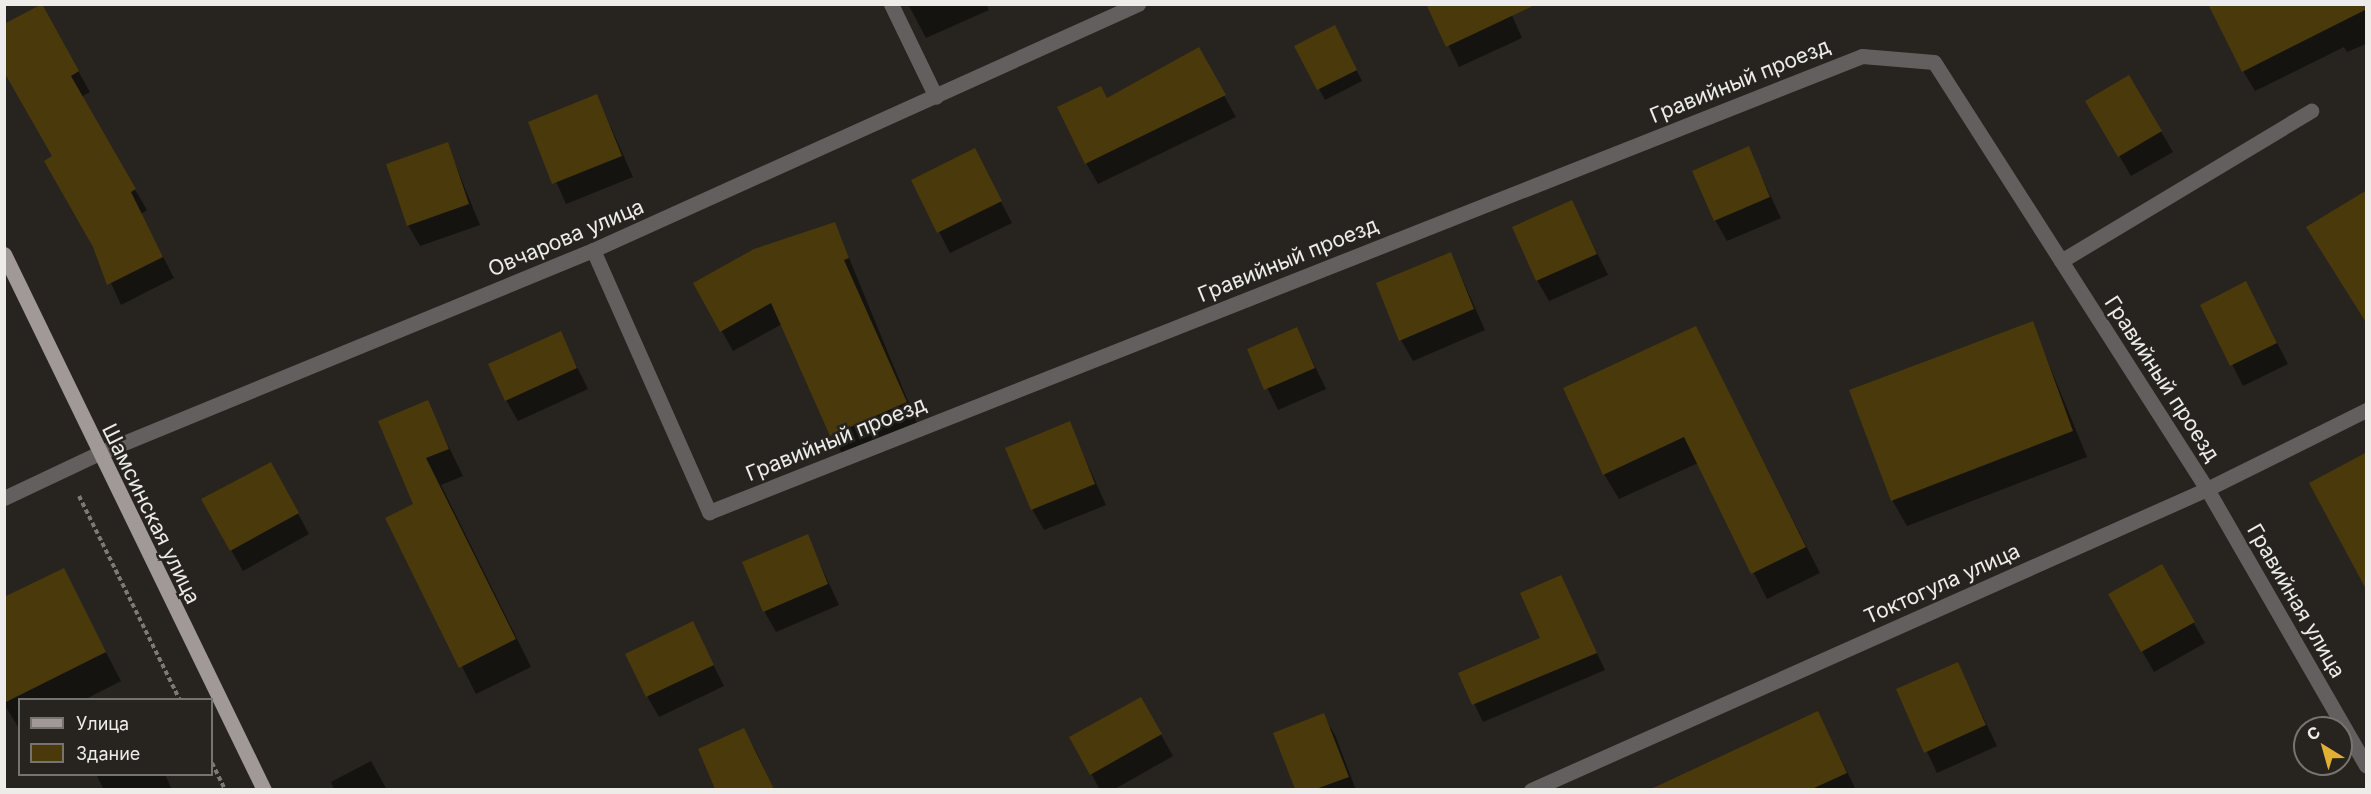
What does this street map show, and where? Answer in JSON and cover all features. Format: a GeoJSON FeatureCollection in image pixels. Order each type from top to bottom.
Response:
{"type":"FeatureCollection","features":[{"type":"Feature","properties":{"kind":"main road","name":"Шамсинская улица"},"geometry":{"type":"LineString","coordinates":[[4,254],[97,454],[264,789]]}},
{"type":"Feature","properties":{"kind":"street"},"geometry":{"type":"LineString","coordinates":[[891,4],[936,98]]}},
{"type":"Feature","properties":{"kind":"street","name":"Овчарова улица"},"geometry":{"type":"LineString","coordinates":[[4,498],[97,454],[593,250],[936,98],[1138,4]]}},
{"type":"Feature","properties":{"kind":"street","name":"Гравийный проезд"},"geometry":{"type":"LineString","coordinates":[[593,250],[709,512],[1862,56],[1934,62],[2208,489]]}},
{"type":"Feature","properties":{"kind":"street"},"geometry":{"type":"LineString","coordinates":[[2061,261],[2311,111]]}},
{"type":"Feature","properties":{"kind":"street","name":"Токтогула улица"},"geometry":{"type":"LineString","coordinates":[[1531,789],[2208,489],[2367,410]]}},
{"type":"Feature","properties":{"kind":"street","name":"Гравийная улица"},"geometry":{"type":"LineString","coordinates":[[2208,489],[2367,765]]}},
{"type":"Feature","properties":{"kind":"path"},"geometry":{"type":"LineString","coordinates":[[66,469],[180,698]]}},
{"type":"Feature","properties":{"kind":"path"},"geometry":{"type":"LineString","coordinates":[[213,765],[225,789]]}},
{"type":"Feature","properties":{"kind":"building"},"geometry":{"type":"Polygon","coordinates":[[[42,4],[79,71],[71,76],[136,189],[131,192],[163,257],[107,285],[93,247],[44,161],[52,156],[4,72],[4,24],[42,4]]]}},
{"type":"Feature","properties":{"kind":"building"},"geometry":{"type":"Polygon","coordinates":[[[1426,4],[1537,4],[1446,47],[1426,4]]]}},
{"type":"Feature","properties":{"kind":"building"},"geometry":{"type":"Polygon","coordinates":[[[2208,4],[2367,4],[2367,9],[2242,72],[2208,4]]]}},
{"type":"Feature","properties":{"kind":"building"},"geometry":{"type":"Polygon","coordinates":[[[1335,25],[1357,70],[1317,90],[1294,46],[1335,25]]]}},
{"type":"Feature","properties":{"kind":"building"},"geometry":{"type":"Polygon","coordinates":[[[1199,47],[1226,95],[1085,164],[1057,107],[1101,86],[1107,98],[1199,47]]]}},
{"type":"Feature","properties":{"kind":"building"},"geometry":{"type":"Polygon","coordinates":[[[2129,75],[2162,131],[2118,157],[2085,101],[2129,75]]]}},
{"type":"Feature","properties":{"kind":"building"},"geometry":{"type":"Polygon","coordinates":[[[597,94],[622,156],[552,184],[528,122],[597,94]]]}},
{"type":"Feature","properties":{"kind":"building"},"geometry":{"type":"Polygon","coordinates":[[[448,142],[469,204],[407,226],[386,164],[448,142]]]}},
{"type":"Feature","properties":{"kind":"building"},"geometry":{"type":"Polygon","coordinates":[[[1749,146],[1770,197],[1714,221],[1692,171],[1749,146]]]}},
{"type":"Feature","properties":{"kind":"building"},"geometry":{"type":"Polygon","coordinates":[[[975,148],[1002,201],[937,233],[911,180],[975,148]]]}},
{"type":"Feature","properties":{"kind":"building"},"geometry":{"type":"Polygon","coordinates":[[[2367,190],[2367,324],[2306,227],[2367,190]]]}},
{"type":"Feature","properties":{"kind":"building"},"geometry":{"type":"Polygon","coordinates":[[[1572,200],[1597,254],[1536,281],[1512,227],[1572,200]]]}},
{"type":"Feature","properties":{"kind":"building"},"geometry":{"type":"Polygon","coordinates":[[[835,222],[849,258],[844,260],[907,402],[830,436],[771,303],[720,332],[693,283],[754,249],[835,222]]]}},
{"type":"Feature","properties":{"kind":"building"},"geometry":{"type":"Polygon","coordinates":[[[1451,252],[1474,309],[1399,341],[1376,283],[1451,252]]]}},
{"type":"Feature","properties":{"kind":"building"},"geometry":{"type":"Polygon","coordinates":[[[2246,281],[2277,343],[2230,366],[2200,305],[2246,281]]]}},
{"type":"Feature","properties":{"kind":"building"},"geometry":{"type":"Polygon","coordinates":[[[2033,321],[2073,431],[1891,501],[1849,390],[2033,321]]]}},
{"type":"Feature","properties":{"kind":"building"},"geometry":{"type":"Polygon","coordinates":[[[1696,326],[1806,547],[1751,574],[1684,437],[1603,475],[1563,388],[1696,326]]]}},
{"type":"Feature","properties":{"kind":"building"},"geometry":{"type":"Polygon","coordinates":[[[1297,327],[1315,368],[1264,390],[1247,349],[1297,327]]]}},
{"type":"Feature","properties":{"kind":"building"},"geometry":{"type":"Polygon","coordinates":[[[561,331],[577,368],[505,401],[488,364],[561,331]]]}},
{"type":"Feature","properties":{"kind":"building"},"geometry":{"type":"Polygon","coordinates":[[[428,400],[449,449],[426,458],[516,639],[459,668],[385,518],[413,504],[378,421],[428,400]]]}},
{"type":"Feature","properties":{"kind":"building"},"geometry":{"type":"Polygon","coordinates":[[[1070,421],[1095,484],[1031,510],[1005,448],[1070,421]]]}},
{"type":"Feature","properties":{"kind":"building"},"geometry":{"type":"Polygon","coordinates":[[[2367,452],[2367,591],[2309,483],[2367,452]]]}},
{"type":"Feature","properties":{"kind":"building"},"geometry":{"type":"Polygon","coordinates":[[[271,462],[299,513],[230,551],[201,499],[271,462]]]}},
{"type":"Feature","properties":{"kind":"building"},"geometry":{"type":"Polygon","coordinates":[[[808,534],[828,584],[763,612],[742,562],[808,534]]]}},
{"type":"Feature","properties":{"kind":"building"},"geometry":{"type":"Polygon","coordinates":[[[2162,564],[2195,622],[2141,652],[2108,594],[2162,564]]]}},
{"type":"Feature","properties":{"kind":"building"},"geometry":{"type":"Polygon","coordinates":[[[64,568],[106,652],[4,703],[4,597],[64,568]]]}},
{"type":"Feature","properties":{"kind":"building"},"geometry":{"type":"Polygon","coordinates":[[[1561,575],[1597,653],[1472,705],[1458,673],[1540,638],[1520,593],[1561,575]]]}},
{"type":"Feature","properties":{"kind":"building"},"geometry":{"type":"Polygon","coordinates":[[[693,621],[714,665],[646,697],[625,654],[693,621]]]}},
{"type":"Feature","properties":{"kind":"building"},"geometry":{"type":"Polygon","coordinates":[[[1958,662],[1986,725],[1924,753],[1896,689],[1958,662]]]}},
{"type":"Feature","properties":{"kind":"building"},"geometry":{"type":"Polygon","coordinates":[[[1141,697],[1162,734],[1090,775],[1069,737],[1141,697]]]}},
{"type":"Feature","properties":{"kind":"building"},"geometry":{"type":"Polygon","coordinates":[[[1818,711],[1847,773],[1812,789],[1651,789],[1818,711]]]}},
{"type":"Feature","properties":{"kind":"building"},"geometry":{"type":"Polygon","coordinates":[[[1324,713],[1349,777],[1316,789],[1295,789],[1273,733],[1324,713]]]}},
{"type":"Feature","properties":{"kind":"building"},"geometry":{"type":"Polygon","coordinates":[[[744,728],[774,789],[715,789],[698,749],[744,728]]]}}]}
